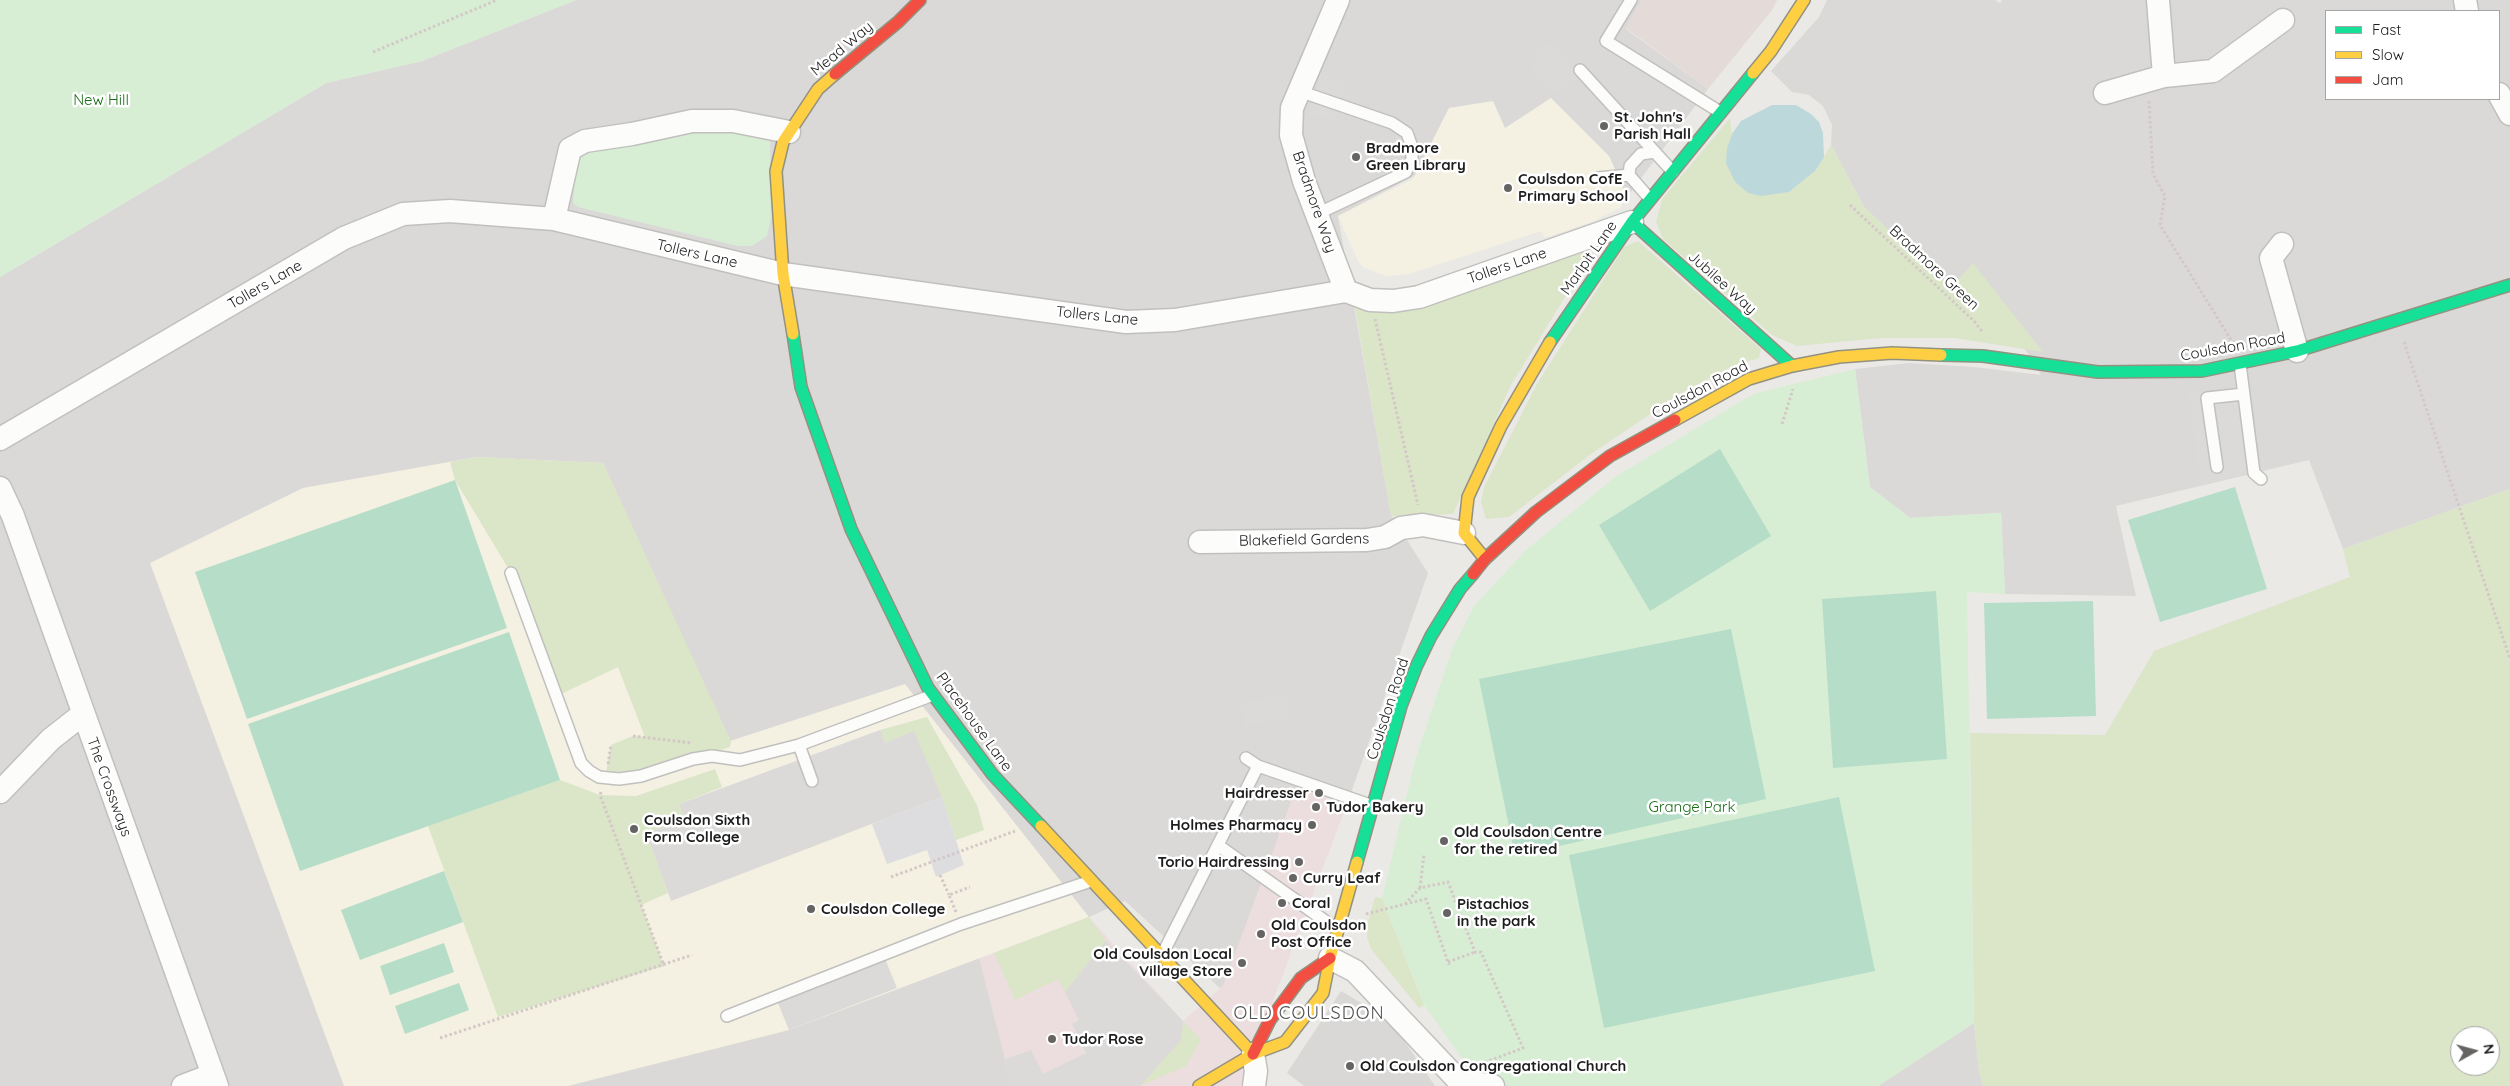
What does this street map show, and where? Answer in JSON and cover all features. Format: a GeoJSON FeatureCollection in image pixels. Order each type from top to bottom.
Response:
{"type":"FeatureCollection","features":[{"type":"Feature","properties":{"kind":"main road","name":"Mead Way"},"geometry":{"type":"LineString","coordinates":[[783,274],[776,171],[783,142],[818,89],[898,22],[920,0]]}},
{"type":"Feature","properties":{"kind":"main road","name":"Marlpit Lane"},"geometry":{"type":"LineString","coordinates":[[1464,533],[1468,497],[1502,426],[1555,334],[1632,222],[1771,51],[1804,0]]}},
{"type":"Feature","properties":{"kind":"main road","name":"Jubilee Way"},"geometry":{"type":"LineString","coordinates":[[1632,222],[1792,366]]}},
{"type":"Feature","properties":{"kind":"main road","name":"Placehouse Lane"},"geometry":{"type":"LineString","coordinates":[[783,274],[801,387],[845,511],[855,538],[933,695],[992,775],[1253,1054]]}},
{"type":"Feature","properties":{"kind":"main road","name":"Coulsdon Road"},"geometry":{"type":"LineString","coordinates":[[1199,1086],[1253,1054],[1285,1042],[1323,993],[1341,917],[1401,706],[1416,667],[1431,636],[1460,589],[1484,559],[1536,512],[1610,456],[1749,379],[1792,366],[1839,357],[1892,353],[1983,356],[2098,372],[2129,374],[2202,371],[2297,351],[2510,284]]}},
{"type":"Feature","properties":{"kind":"main road"},"geometry":{"type":"LineString","coordinates":[[1464,533],[1484,559]]}},
{"type":"Feature","properties":{"kind":"main road"},"geometry":{"type":"LineString","coordinates":[[1253,1054],[1270,1020],[1301,978],[1330,958]]}},
{"type":"Feature","properties":{"kind":"street","name":"Bradmore Way"},"geometry":{"type":"LineString","coordinates":[[1338,0],[1292,108],[1291,135],[1304,181],[1346,291]]}},
{"type":"Feature","properties":{"kind":"street"},"geometry":{"type":"LineString","coordinates":[[2156,78],[2158,0]]}},
{"type":"Feature","properties":{"kind":"street"},"geometry":{"type":"LineString","coordinates":[[2105,93],[2156,78],[2213,71],[2283,20]]}},
{"type":"Feature","properties":{"kind":"street"},"geometry":{"type":"LineString","coordinates":[[2500,96],[2510,114]]}},
{"type":"Feature","properties":{"kind":"street"},"geometry":{"type":"LineString","coordinates":[[554,219],[570,149],[585,141],[632,134],[692,121],[733,121],[789,132]]}},
{"type":"Feature","properties":{"kind":"street","name":"Tollers Lane"},"geometry":{"type":"LineString","coordinates":[[0,439],[344,238],[403,214],[450,211],[554,219],[783,274],[1126,322],[1175,320],[1346,291],[1370,300],[1393,301],[1419,296],[1632,222]]}},
{"type":"Feature","properties":{"kind":"street"},"geometry":{"type":"LineString","coordinates":[[2282,244],[2272,258],[2297,351]]}},
{"type":"Feature","properties":{"kind":"street","name":"The Crossways"},"geometry":{"type":"LineString","coordinates":[[0,488],[12,516],[215,1080]]}},
{"type":"Feature","properties":{"kind":"street","name":"Blakefield Gardens"},"geometry":{"type":"LineString","coordinates":[[1200,542],[1367,540],[1385,537],[1401,528],[1423,525],[1464,533]]}},
{"type":"Feature","properties":{"kind":"street"},"geometry":{"type":"LineString","coordinates":[[0,792],[51,739],[83,714]]}},
{"type":"Feature","properties":{"kind":"street"},"geometry":{"type":"LineString","coordinates":[[1330,958],[1355,971],[1458,1083],[1493,1086]]}},
{"type":"Feature","properties":{"kind":"street"},"geometry":{"type":"LineString","coordinates":[[1253,1054],[1256,1071],[1254,1086]]}},
{"type":"Feature","properties":{"kind":"street"},"geometry":{"type":"LineString","coordinates":[[183,1086],[215,1080]]}},
{"type":"Feature","properties":{"kind":"lane"},"geometry":{"type":"LineString","coordinates":[[1631,0],[1606,41],[1720,112]]}},
{"type":"Feature","properties":{"kind":"lane"},"geometry":{"type":"LineString","coordinates":[[1580,70],[1673,172]]}},
{"type":"Feature","properties":{"kind":"lane"},"geometry":{"type":"LineString","coordinates":[[1299,91],[1392,123],[1407,132],[1412,147],[1412,159],[1406,172],[1317,214]]}},
{"type":"Feature","properties":{"kind":"lane"},"geometry":{"type":"LineString","coordinates":[[1650,199],[1629,176],[1630,166],[1641,154],[1655,152]]}},
{"type":"Feature","properties":{"kind":"lane"},"geometry":{"type":"LineString","coordinates":[[1598,178],[1629,176]]}},
{"type":"Feature","properties":{"kind":"lane"},"geometry":{"type":"LineString","coordinates":[[2243,363],[2244,394],[2254,473],[2260,479]]}},
{"type":"Feature","properties":{"kind":"lane"},"geometry":{"type":"LineString","coordinates":[[2217,468],[2207,398],[2244,394]]}},
{"type":"Feature","properties":{"kind":"lane"},"geometry":{"type":"LineString","coordinates":[[512,574],[581,762],[589,772],[599,777],[618,779],[641,776],[704,757],[740,760],[799,745],[933,695]]}},
{"type":"Feature","properties":{"kind":"lane"},"geometry":{"type":"LineString","coordinates":[[799,745],[812,781]]}},
{"type":"Feature","properties":{"kind":"lane"},"geometry":{"type":"LineString","coordinates":[[1246,758],[1258,766],[1373,806]]}},
{"type":"Feature","properties":{"kind":"lane"},"geometry":{"type":"LineString","coordinates":[[1161,956],[1258,766]]}},
{"type":"Feature","properties":{"kind":"lane"},"geometry":{"type":"LineString","coordinates":[[1218,846],[1338,930]]}},
{"type":"Feature","properties":{"kind":"lane"},"geometry":{"type":"LineString","coordinates":[[727,1016],[961,924],[1091,881]]}},
{"type":"Feature","properties":{"kind":"path"},"geometry":{"type":"LineString","coordinates":[[373,52],[497,0]]}},
{"type":"Feature","properties":{"kind":"path"},"geometry":{"type":"LineString","coordinates":[[2156,78],[2153,174],[2165,196],[2160,225],[2243,363]]}},
{"type":"Feature","properties":{"kind":"path","name":"Bradmore Green"},"geometry":{"type":"LineString","coordinates":[[1850,205],[1974,320],[1983,332],[1985,343],[1983,356]]}},
{"type":"Feature","properties":{"kind":"path"},"geometry":{"type":"LineString","coordinates":[[1370,300],[1423,525]]}},
{"type":"Feature","properties":{"kind":"path"},"geometry":{"type":"LineString","coordinates":[[2397,321],[2461,507],[2510,659]]}},
{"type":"Feature","properties":{"kind":"path"},"geometry":{"type":"LineString","coordinates":[[1782,424],[1795,383],[1792,366]]}},
{"type":"Feature","properties":{"kind":"path"},"geometry":{"type":"LineString","coordinates":[[611,745],[600,795],[664,966]]}},
{"type":"Feature","properties":{"kind":"path"},"geometry":{"type":"LineString","coordinates":[[891,877],[1037,823]]}},
{"type":"Feature","properties":{"kind":"path"},"geometry":{"type":"LineString","coordinates":[[1420,888],[1424,854]]}},
{"type":"Feature","properties":{"kind":"path"},"geometry":{"type":"LineString","coordinates":[[940,875],[961,924]]}},
{"type":"Feature","properties":{"kind":"path"},"geometry":{"type":"LineString","coordinates":[[1404,904],[1420,888],[1448,882],[1475,952]]}},
{"type":"Feature","properties":{"kind":"path"},"geometry":{"type":"LineString","coordinates":[[949,895],[970,887]]}},
{"type":"Feature","properties":{"kind":"path"},"geometry":{"type":"LineString","coordinates":[[1341,917],[1370,914],[1426,899],[1449,964],[1475,952],[1481,952],[1523,1048]]}},
{"type":"Feature","properties":{"kind":"path"},"geometry":{"type":"LineString","coordinates":[[440,1038],[498,1017],[664,966],[692,955]]}},
{"type":"Feature","properties":{"kind":"shaded area"},"geometry":{"type":"Polygon","coordinates":[[[576,0],[1642,0],[1626,29],[1708,89],[1627,197],[1609,156],[1505,128],[1338,216],[1391,515],[1428,573],[1351,793],[1222,990],[1125,901],[1089,917],[980,958],[1012,1086],[0,1086],[0,277],[326,83],[422,61],[576,0]]]}},
{"type":"Feature","properties":{"kind":"shaded area"},"geometry":{"type":"Polygon","coordinates":[[[1642,0],[1777,0],[1773,9],[1708,89],[1626,28],[1642,0]]]}},
{"type":"Feature","properties":{"kind":"shaded area"},"geometry":{"type":"Polygon","coordinates":[[[1827,0],[1995,0],[2000,3],[2002,0],[2510,0],[2510,489],[2343,549],[2309,460],[2116,506],[2136,596],[2005,594],[2001,513],[1910,518],[1870,487],[1855,369],[1909,363],[1974,367],[2041,375],[1973,264],[1951,289],[1864,207],[1831,145],[1832,125],[1823,106],[1809,95],[1792,92],[1771,71],[1819,17],[1827,0]]]}},
{"type":"Feature","properties":{"kind":"shaded area"},"geometry":{"type":"Polygon","coordinates":[[[1541,42],[1564,53],[1583,73],[1558,96],[1546,87],[1531,67],[1541,42]]]}},
{"type":"Feature","properties":{"kind":"shaded area"},"geometry":{"type":"Polygon","coordinates":[[[1325,75],[1346,85],[1333,120],[1310,114],[1315,96],[1325,75]]]}},
{"type":"Feature","properties":{"kind":"shaded area","name":"Coulsdon CofE Primary School"},"geometry":{"type":"Polygon","coordinates":[[[1551,98],[1609,156],[1627,197],[1620,208],[1594,221],[1545,238],[1541,231],[1409,274],[1386,276],[1363,267],[1358,261],[1338,216],[1413,179],[1449,108],[1493,101],[1505,128],[1551,98]]]}},
{"type":"Feature","properties":{"kind":"shaded area"},"geometry":{"type":"Polygon","coordinates":[[[2246,388],[2254,473],[2200,486],[2189,393],[2246,388]]]}},
{"type":"Feature","properties":{"kind":"shaded area","name":"Coulsdon Sixth Form College"},"geometry":{"type":"Polygon","coordinates":[[[477,457],[603,463],[730,741],[905,684],[1089,917],[789,1030],[568,1086],[344,1086],[150,563],[303,488],[477,457]]]}},
{"type":"Feature","properties":{"kind":"shaded area"},"geometry":{"type":"Polygon","coordinates":[[[1285,694],[1290,717],[1245,727],[1240,703],[1285,694]]]}},
{"type":"Feature","properties":{"kind":"shaded area"},"geometry":{"type":"Polygon","coordinates":[[[880,730],[885,743],[914,731],[942,797],[671,901],[647,834],[685,819],[679,804],[880,730]]]}},
{"type":"Feature","properties":{"kind":"shaded area"},"geometry":{"type":"Polygon","coordinates":[[[1300,778],[1351,793],[1241,1086],[1012,1086],[979,958],[1089,917],[1183,1021],[1223,986],[1300,778]]]}},
{"type":"Feature","properties":{"kind":"shaded area"},"geometry":{"type":"Polygon","coordinates":[[[942,797],[964,865],[936,877],[927,850],[887,864],[872,824],[942,797]]]}},
{"type":"Feature","properties":{"kind":"shaded area"},"geometry":{"type":"Polygon","coordinates":[[[1106,941],[1183,1021],[1181,1040],[1140,1086],[1010,1086],[1003,1060],[1031,1050],[1043,1074],[1086,1053],[1072,1024],[1079,1020],[1065,992],[1106,941]]]}},
{"type":"Feature","properties":{"kind":"shaded area"},"geometry":{"type":"Polygon","coordinates":[[[883,954],[897,988],[789,1030],[775,996],[883,954]]]}},
{"type":"Feature","properties":{"kind":"shaded area"},"geometry":{"type":"Polygon","coordinates":[[[1341,991],[1390,1020],[1435,1086],[1304,1086],[1287,1073],[1341,991]]]}},
{"type":"Feature","properties":{"kind":"shaded area"},"geometry":{"type":"Polygon","coordinates":[[[1974,1023],[1979,1071],[1983,1086],[1878,1086],[1974,1023]]]}},
{"type":"Feature","properties":{"kind":"green space","name":"New Hill"},"geometry":{"type":"Polygon","coordinates":[[[0,0],[576,0],[422,61],[326,83],[0,277],[0,0]]]}},
{"type":"Feature","properties":{"kind":"green space"},"geometry":{"type":"Polygon","coordinates":[[[1730,118],[1732,134],[1727,148],[1735,182],[1749,193],[1789,192],[1815,171],[1831,145],[1864,207],[1951,288],[1973,263],[2043,352],[1954,338],[1881,338],[1797,346],[1772,335],[1663,239],[1656,222],[1662,199],[1730,118]]]}},
{"type":"Feature","properties":{"kind":"green space"},"geometry":{"type":"Polygon","coordinates":[[[700,128],[770,137],[771,218],[767,236],[752,246],[738,246],[578,207],[573,203],[576,160],[590,149],[700,128]]]}},
{"type":"Feature","properties":{"kind":"green space"},"geometry":{"type":"Polygon","coordinates":[[[1638,241],[1761,349],[1759,358],[1733,366],[1683,392],[1591,454],[1509,517],[1486,519],[1481,502],[1484,487],[1537,384],[1624,247],[1638,241]]]}},
{"type":"Feature","properties":{"kind":"green space"},"geometry":{"type":"Polygon","coordinates":[[[1597,245],[1511,385],[1453,514],[1391,516],[1355,308],[1409,308],[1597,245]]]}},
{"type":"Feature","properties":{"kind":"green space","name":"Grange Park"},"geometry":{"type":"Polygon","coordinates":[[[1855,369],[1870,487],[1910,518],[2001,513],[2005,594],[1967,592],[1974,1023],[1878,1086],[1467,1086],[1466,1064],[1424,1005],[1382,898],[1415,760],[1452,649],[1474,606],[1526,550],[1615,477],[1753,394],[1855,369]]]}},
{"type":"Feature","properties":{"kind":"green space"},"geometry":{"type":"Polygon","coordinates":[[[1720,449],[1771,536],[1650,611],[1599,525],[1720,449]]]}},
{"type":"Feature","properties":{"kind":"green space"},"geometry":{"type":"Polygon","coordinates":[[[477,457],[603,463],[731,741],[730,747],[641,776],[605,778],[611,745],[633,736],[645,737],[618,667],[557,696],[511,573],[455,480],[450,462],[477,457]]]}},
{"type":"Feature","properties":{"kind":"green space"},"geometry":{"type":"Polygon","coordinates":[[[455,480],[507,628],[247,719],[195,572],[455,480]]]}},
{"type":"Feature","properties":{"kind":"green space"},"geometry":{"type":"Polygon","coordinates":[[[2235,487],[2267,589],[2160,622],[2128,520],[2235,487]]]}},
{"type":"Feature","properties":{"kind":"green space"},"geometry":{"type":"Polygon","coordinates":[[[2510,489],[2510,1086],[1983,1086],[1979,1071],[1974,1023],[1970,733],[2105,735],[2154,651],[2350,577],[2343,549],[2510,489]]]}},
{"type":"Feature","properties":{"kind":"green space"},"geometry":{"type":"Polygon","coordinates":[[[1936,591],[1947,759],[1833,768],[1822,599],[1936,591]]]}},
{"type":"Feature","properties":{"kind":"green space"},"geometry":{"type":"Polygon","coordinates":[[[2093,601],[2096,716],[1987,719],[1984,603],[2093,601]]]}},
{"type":"Feature","properties":{"kind":"green space"},"geometry":{"type":"Polygon","coordinates":[[[1731,629],[1766,799],[1515,856],[1479,679],[1731,629]]]}},
{"type":"Feature","properties":{"kind":"green space"},"geometry":{"type":"Polygon","coordinates":[[[509,632],[560,780],[300,871],[248,724],[509,632]]]}},
{"type":"Feature","properties":{"kind":"green space"},"geometry":{"type":"Polygon","coordinates":[[[927,717],[977,805],[984,830],[956,840],[942,797],[914,732],[885,743],[880,730],[927,717]]]}},
{"type":"Feature","properties":{"kind":"green space"},"geometry":{"type":"Polygon","coordinates":[[[715,769],[722,787],[679,804],[685,819],[648,834],[668,893],[641,905],[664,966],[498,1017],[428,826],[560,780],[600,795],[636,796],[715,769]]]}},
{"type":"Feature","properties":{"kind":"green space"},"geometry":{"type":"Polygon","coordinates":[[[1839,797],[1875,971],[1604,1028],[1569,855],[1839,797]]]}},
{"type":"Feature","properties":{"kind":"green space"},"geometry":{"type":"Polygon","coordinates":[[[444,871],[463,922],[360,960],[341,910],[444,871]]]}},
{"type":"Feature","properties":{"kind":"green space"},"geometry":{"type":"Polygon","coordinates":[[[1375,897],[1382,898],[1424,1005],[1419,1008],[1371,949],[1367,937],[1367,925],[1375,897]]]}},
{"type":"Feature","properties":{"kind":"green space"},"geometry":{"type":"Polygon","coordinates":[[[1089,917],[1106,941],[1065,992],[1058,979],[1015,1000],[994,953],[1089,917]]]}},
{"type":"Feature","properties":{"kind":"green space"},"geometry":{"type":"Polygon","coordinates":[[[444,943],[454,972],[390,995],[380,966],[444,943]]]}},
{"type":"Feature","properties":{"kind":"green space"},"geometry":{"type":"Polygon","coordinates":[[[459,983],[469,1010],[405,1034],[395,1006],[459,983]]]}},
{"type":"Feature","properties":{"kind":"green space"},"geometry":{"type":"Polygon","coordinates":[[[1183,1021],[1201,1040],[1186,1066],[1140,1086],[1181,1040],[1183,1021]]]}},
{"type":"Feature","properties":{"kind":"water"},"geometry":{"type":"Polygon","coordinates":[[[1772,105],[1796,105],[1811,114],[1819,122],[1823,133],[1824,157],[1815,171],[1789,192],[1761,196],[1748,193],[1735,182],[1726,163],[1727,148],[1732,134],[1741,121],[1772,105]]]}},
{"type":"Feature","properties":{"kind":"traffic: fast"},"geometry":{"type":"LineString","coordinates":[[1550,342],[1632,222],[1753,73]]}},
{"type":"Feature","properties":{"kind":"traffic: fast"},"geometry":{"type":"LineString","coordinates":[[1632,222],[1792,366]]}},
{"type":"Feature","properties":{"kind":"traffic: fast"},"geometry":{"type":"LineString","coordinates":[[1941,355],[1983,356],[2098,372],[2202,371],[2297,351],[2510,285]]}},
{"type":"Feature","properties":{"kind":"traffic: fast"},"geometry":{"type":"LineString","coordinates":[[793,334],[801,387],[851,529],[928,688],[993,775],[1041,826]]}},
{"type":"Feature","properties":{"kind":"traffic: fast"},"geometry":{"type":"LineString","coordinates":[[1357,862],[1401,706],[1416,667],[1431,636],[1460,589],[1473,574]]}},
{"type":"Feature","properties":{"kind":"traffic: slow"},"geometry":{"type":"LineString","coordinates":[[1753,73],[1771,51],[1804,0]]}},
{"type":"Feature","properties":{"kind":"traffic: slow"},"geometry":{"type":"LineString","coordinates":[[793,334],[783,274],[776,171],[783,142],[818,89],[835,74]]}},
{"type":"Feature","properties":{"kind":"traffic: slow"},"geometry":{"type":"LineString","coordinates":[[1485,559],[1464,533],[1468,497],[1501,426],[1550,342]]}},
{"type":"Feature","properties":{"kind":"traffic: slow"},"geometry":{"type":"LineString","coordinates":[[1675,420],[1749,379],[1792,366],[1839,357],[1892,353],[1941,355]]}},
{"type":"Feature","properties":{"kind":"traffic: slow"},"geometry":{"type":"LineString","coordinates":[[1041,826],[1253,1054]]}},
{"type":"Feature","properties":{"kind":"traffic: slow"},"geometry":{"type":"LineString","coordinates":[[1199,1086],[1253,1054],[1285,1042],[1323,993],[1330,958],[1357,862]]}},
{"type":"Feature","properties":{"kind":"traffic: jam"},"geometry":{"type":"LineString","coordinates":[[835,74],[898,22],[920,0]]}},
{"type":"Feature","properties":{"kind":"traffic: jam"},"geometry":{"type":"LineString","coordinates":[[1473,574],[1485,559],[1536,512],[1610,456],[1675,420]]}},
{"type":"Feature","properties":{"kind":"traffic: jam"},"geometry":{"type":"LineString","coordinates":[[1253,1054],[1270,1020],[1301,978],[1330,958]]}},
{"type":"Feature","properties":{"kind":"place","name":"St. John's Parish Hall"},"geometry":{"type":"Point","coordinates":[1604,126]}},
{"type":"Feature","properties":{"kind":"place","name":"Bradmore Green Library"},"geometry":{"type":"Point","coordinates":[1356,157]}},
{"type":"Feature","properties":{"kind":"place","name":"Coulsdon CofE Primary School"},"geometry":{"type":"Point","coordinates":[1508,188]}},
{"type":"Feature","properties":{"kind":"place","name":"Hairdresser"},"geometry":{"type":"Point","coordinates":[1319,793]}},
{"type":"Feature","properties":{"kind":"place","name":"Tudor Bakery"},"geometry":{"type":"Point","coordinates":[1316,807]}},
{"type":"Feature","properties":{"kind":"place","name":"Holmes Pharmacy"},"geometry":{"type":"Point","coordinates":[1312,825]}},
{"type":"Feature","properties":{"kind":"place","name":"Coulsdon Sixth Form College"},"geometry":{"type":"Point","coordinates":[634,829]}},
{"type":"Feature","properties":{"kind":"place","name":"Old Coulsdon Centre for the retired"},"geometry":{"type":"Point","coordinates":[1444,841]}},
{"type":"Feature","properties":{"kind":"place","name":"Torio Hairdressing"},"geometry":{"type":"Point","coordinates":[1299,862]}},
{"type":"Feature","properties":{"kind":"place","name":"Curry Leaf"},"geometry":{"type":"Point","coordinates":[1293,878]}},
{"type":"Feature","properties":{"kind":"place","name":"Coral"},"geometry":{"type":"Point","coordinates":[1282,903]}},
{"type":"Feature","properties":{"kind":"place","name":"Coulsdon College"},"geometry":{"type":"Point","coordinates":[811,909]}},
{"type":"Feature","properties":{"kind":"place","name":"Pistachios in the park"},"geometry":{"type":"Point","coordinates":[1447,913]}},
{"type":"Feature","properties":{"kind":"place","name":"Old Coulsdon Post Office"},"geometry":{"type":"Point","coordinates":[1261,934]}},
{"type":"Feature","properties":{"kind":"place","name":"Old Coulsdon Local Village Store"},"geometry":{"type":"Point","coordinates":[1242,963]}},
{"type":"Feature","properties":{"kind":"place","name":"Tudor Rose"},"geometry":{"type":"Point","coordinates":[1052,1039]}},
{"type":"Feature","properties":{"kind":"place","name":"Old Coulsdon Congregational Church"},"geometry":{"type":"Point","coordinates":[1350,1066]}},
{"type":"Feature","properties":{"kind":"district","name":"OLD COULSDON"},"geometry":{"type":"Point","coordinates":[1309,1014]}}]}
